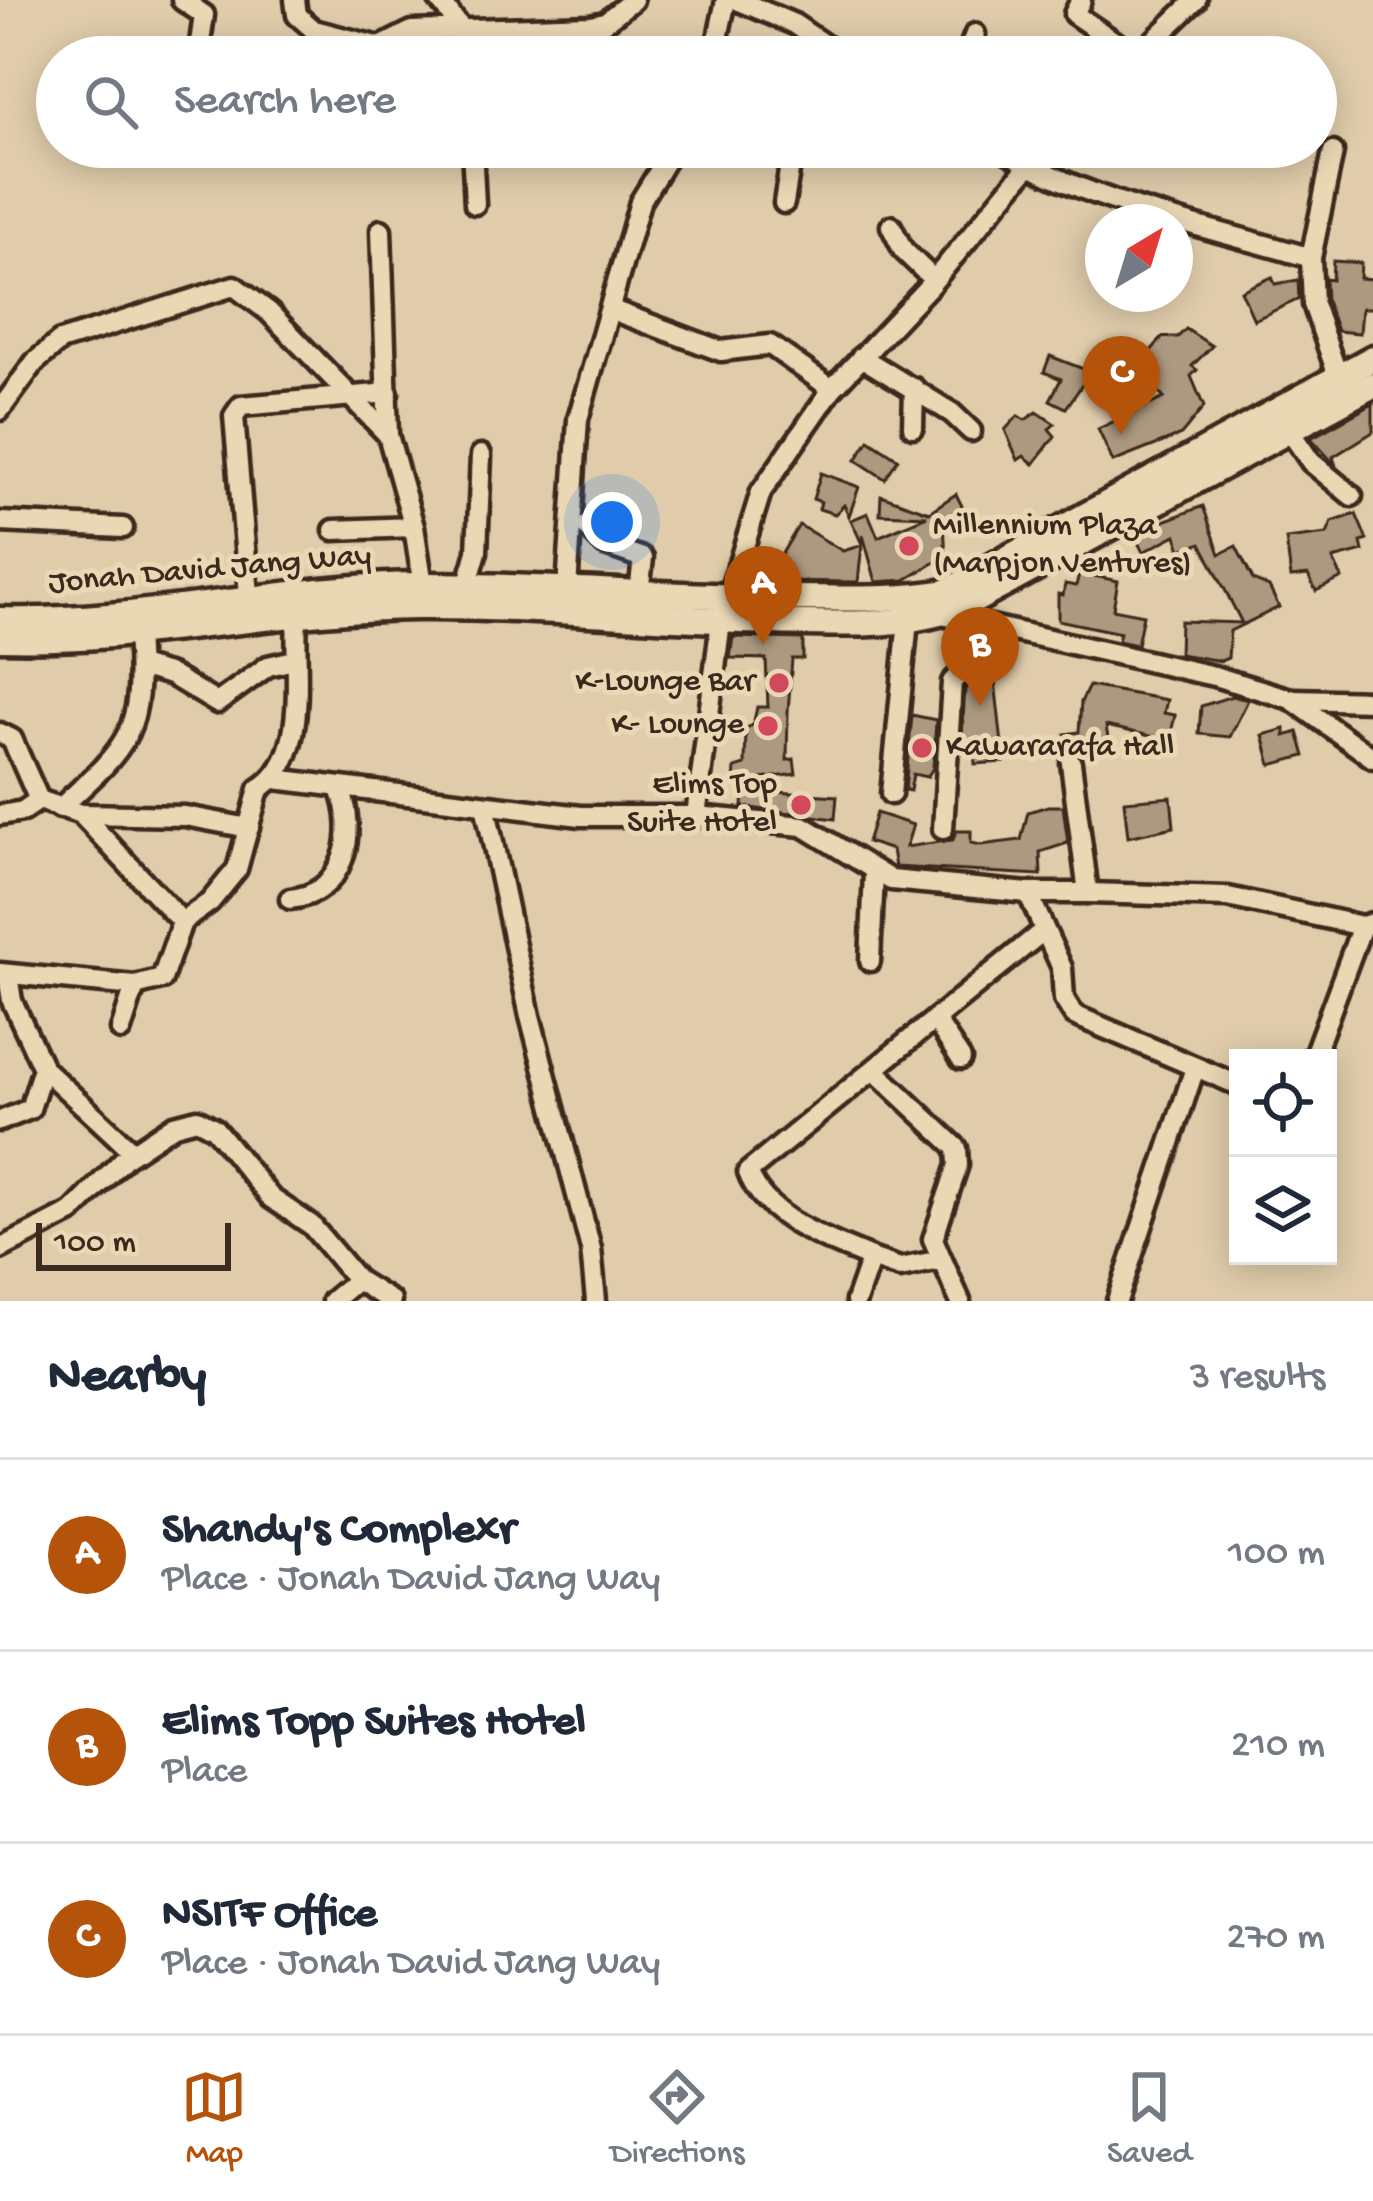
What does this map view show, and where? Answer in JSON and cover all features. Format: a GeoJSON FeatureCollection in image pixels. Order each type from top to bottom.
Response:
{"type":"FeatureCollection","features":[{"type":"Feature","properties":{"kind":"main road","name":"Jonah David Jang Way"},"geometry":{"type":"LineString","coordinates":[[0,620],[75,620],[249,595],[423,585],[639,592],[723,609],[913,598],[968,584],[1373,358]]}},
{"type":"Feature","properties":{"kind":"main road"},"geometry":{"type":"LineString","coordinates":[[0,638],[137,634],[417,607],[723,609],[908,620],[942,615],[1373,386]]}},
{"type":"Feature","properties":{"kind":"street"},"geometry":{"type":"LineString","coordinates":[[182,0],[205,15],[202,36]]}},
{"type":"Feature","properties":{"kind":"street"},"geometry":{"type":"LineString","coordinates":[[295,0],[297,15],[314,30],[337,36]]}},
{"type":"Feature","properties":{"kind":"street"},"geometry":{"type":"LineString","coordinates":[[440,0],[465,36]]}},
{"type":"Feature","properties":{"kind":"street"},"geometry":{"type":"LineString","coordinates":[[402,36],[412,31],[465,33],[605,22],[633,0]]}},
{"type":"Feature","properties":{"kind":"street"},"geometry":{"type":"LineString","coordinates":[[718,36],[726,0]]}},
{"type":"Feature","properties":{"kind":"street"},"geometry":{"type":"LineString","coordinates":[[737,0],[811,36]]}},
{"type":"Feature","properties":{"kind":"street"},"geometry":{"type":"LineString","coordinates":[[1082,0],[1074,14],[1102,36]]}},
{"type":"Feature","properties":{"kind":"street"},"geometry":{"type":"LineString","coordinates":[[1159,36],[1196,0]]}},
{"type":"Feature","properties":{"kind":"street"},"geometry":{"type":"LineString","coordinates":[[473,168],[475,204]]}},
{"type":"Feature","properties":{"kind":"street"},"geometry":{"type":"LineString","coordinates":[[567,589],[578,419],[640,202],[661,168]]}},
{"type":"Feature","properties":{"kind":"street"},"geometry":{"type":"LineString","coordinates":[[784,203],[790,168]]}},
{"type":"Feature","properties":{"kind":"street"},"geometry":{"type":"LineString","coordinates":[[696,816],[723,609],[761,492],[832,389],[934,280],[1024,168]]}},
{"type":"Feature","properties":{"kind":"street"},"geometry":{"type":"LineString","coordinates":[[1035,168],[1311,258]]}},
{"type":"Feature","properties":{"kind":"street"},"geometry":{"type":"LineString","coordinates":[[1331,168],[1311,258],[1313,304],[1338,376]]}},
{"type":"Feature","properties":{"kind":"street"},"geometry":{"type":"LineString","coordinates":[[891,226],[903,250],[934,280]]}},
{"type":"Feature","properties":{"kind":"street"},"geometry":{"type":"LineString","coordinates":[[380,230],[388,435],[414,527],[423,585]]}},
{"type":"Feature","properties":{"kind":"street"},"geometry":{"type":"LineString","coordinates":[[0,410],[35,362],[60,341],[234,286],[268,312],[388,435]]}},
{"type":"Feature","properties":{"kind":"street"},"geometry":{"type":"LineString","coordinates":[[612,310],[721,351],[770,345],[832,389]]}},
{"type":"Feature","properties":{"kind":"street"},"geometry":{"type":"LineString","coordinates":[[861,357],[971,430]]}},
{"type":"Feature","properties":{"kind":"street"},"geometry":{"type":"LineString","coordinates":[[914,388],[914,427]]}},
{"type":"Feature","properties":{"kind":"street"},"geometry":{"type":"LineString","coordinates":[[249,595],[234,416],[242,406],[388,393]]}},
{"type":"Feature","properties":{"kind":"street"},"geometry":{"type":"LineString","coordinates":[[1291,433],[1311,462],[1352,496]]}},
{"type":"Feature","properties":{"kind":"street"},"geometry":{"type":"LineString","coordinates":[[467,586],[477,551],[481,455]]}},
{"type":"Feature","properties":{"kind":"street"},"geometry":{"type":"LineString","coordinates":[[0,523],[123,528]]}},
{"type":"Feature","properties":{"kind":"street"},"geometry":{"type":"LineString","coordinates":[[586,526],[605,545],[643,558],[639,592]]}},
{"type":"Feature","properties":{"kind":"street"},"geometry":{"type":"LineString","coordinates":[[334,530],[414,527]]}},
{"type":"Feature","properties":{"kind":"street"},"geometry":{"type":"LineString","coordinates":[[942,615],[1291,699],[1373,701]]}},
{"type":"Feature","properties":{"kind":"street"},"geometry":{"type":"LineString","coordinates":[[134,1152],[43,1068],[4,974],[135,986],[162,979],[182,922],[210,902],[237,869],[259,789],[275,779],[290,755],[297,616]]}},
{"type":"Feature","properties":{"kind":"street"},"geometry":{"type":"LineString","coordinates":[[891,794],[908,620]]}},
{"type":"Feature","properties":{"kind":"street"},"geometry":{"type":"LineString","coordinates":[[944,829],[952,682],[973,660],[973,620]]}},
{"type":"Feature","properties":{"kind":"street"},"geometry":{"type":"LineString","coordinates":[[60,808],[128,740],[139,704],[137,634]]}},
{"type":"Feature","properties":{"kind":"street"},"geometry":{"type":"LineString","coordinates":[[139,666],[171,675],[218,704],[259,671],[294,660]]}},
{"type":"Feature","properties":{"kind":"street"},"geometry":{"type":"LineString","coordinates":[[1291,699],[1373,758]]}},
{"type":"Feature","properties":{"kind":"street"},"geometry":{"type":"LineString","coordinates":[[0,733],[12,739],[39,800],[81,814],[185,816],[249,828]]}},
{"type":"Feature","properties":{"kind":"street"},"geometry":{"type":"LineString","coordinates":[[1071,763],[1088,893]]}},
{"type":"Feature","properties":{"kind":"street"},"geometry":{"type":"LineString","coordinates":[[275,779],[581,816],[696,816],[803,826],[891,880],[1028,893],[1228,897],[1368,924],[1317,1049]]}},
{"type":"Feature","properties":{"kind":"street"},"geometry":{"type":"LineString","coordinates":[[290,899],[315,893],[335,876],[349,832],[340,789]]}},
{"type":"Feature","properties":{"kind":"street"},"geometry":{"type":"LineString","coordinates":[[0,814],[23,811],[39,800]]}},
{"type":"Feature","properties":{"kind":"street"},"geometry":{"type":"LineString","coordinates":[[485,805],[530,1016],[591,1250],[596,1301]]}},
{"type":"Feature","properties":{"kind":"street"},"geometry":{"type":"LineString","coordinates":[[81,814],[182,922]]}},
{"type":"Feature","properties":{"kind":"street"},"geometry":{"type":"LineString","coordinates":[[870,961],[874,873]]}},
{"type":"Feature","properties":{"kind":"street"},"geometry":{"type":"LineString","coordinates":[[1028,893],[1062,968],[1064,999],[1074,1016],[1229,1081]]}},
{"type":"Feature","properties":{"kind":"street"},"geometry":{"type":"LineString","coordinates":[[940,1260],[900,1268],[871,1258],[784,1216],[764,1201],[748,1172],[1043,931]]}},
{"type":"Feature","properties":{"kind":"street"},"geometry":{"type":"LineString","coordinates":[[121,1030],[135,986]]}},
{"type":"Feature","properties":{"kind":"street"},"geometry":{"type":"LineString","coordinates":[[936,1021],[961,1059]]}},
{"type":"Feature","properties":{"kind":"street"},"geometry":{"type":"LineString","coordinates":[[0,1121],[30,1109],[43,1068]]}},
{"type":"Feature","properties":{"kind":"street"},"geometry":{"type":"LineString","coordinates":[[1117,1301],[1196,1068]]}},
{"type":"Feature","properties":{"kind":"street"},"geometry":{"type":"LineString","coordinates":[[875,1071],[957,1148],[958,1165],[933,1228],[940,1260],[960,1301]]}},
{"type":"Feature","properties":{"kind":"street"},"geometry":{"type":"LineString","coordinates":[[0,1250],[72,1212],[134,1152],[174,1125],[196,1119],[214,1128],[271,1198],[311,1225],[357,1280],[391,1301]]}},
{"type":"Feature","properties":{"kind":"street"},"geometry":{"type":"LineString","coordinates":[[856,1301],[871,1258]]}},
{"type":"Feature","properties":{"kind":"street"},"geometry":{"type":"LineString","coordinates":[[332,1301],[357,1280]]}},
{"type":"Feature","properties":{"kind":"building"},"geometry":{"type":"Polygon","coordinates":[[[1333,261],[1361,263],[1360,278],[1373,279],[1373,308],[1362,308],[1360,333],[1337,331],[1326,301],[1325,279],[1332,280],[1333,261]]]}},
{"type":"Feature","properties":{"kind":"building"},"geometry":{"type":"Polygon","coordinates":[[[1272,277],[1275,284],[1298,280],[1299,299],[1254,320],[1241,291],[1272,277]]]}},
{"type":"Feature","properties":{"kind":"building"},"geometry":{"type":"Polygon","coordinates":[[[1186,329],[1212,346],[1192,366],[1197,370],[1191,376],[1204,407],[1181,435],[1113,462],[1098,429],[1164,398],[1135,369],[1163,337],[1178,337],[1186,329]]]}},
{"type":"Feature","properties":{"kind":"building"},"geometry":{"type":"Polygon","coordinates":[[[1050,356],[1091,372],[1066,408],[1050,400],[1061,379],[1044,372],[1050,356]]]}},
{"type":"Feature","properties":{"kind":"building"},"geometry":{"type":"Polygon","coordinates":[[[1373,404],[1373,432],[1333,457],[1336,466],[1311,438],[1373,404]]]}},
{"type":"Feature","properties":{"kind":"building"},"geometry":{"type":"Polygon","coordinates":[[[1037,412],[1055,424],[1049,429],[1055,436],[1034,464],[1024,456],[1018,460],[1005,430],[1018,416],[1025,420],[1037,412]]]}},
{"type":"Feature","properties":{"kind":"building"},"geometry":{"type":"Polygon","coordinates":[[[869,440],[898,459],[885,479],[856,460],[869,440]]]}},
{"type":"Feature","properties":{"kind":"building"},"geometry":{"type":"Polygon","coordinates":[[[821,473],[859,487],[849,516],[844,505],[835,514],[819,509],[821,502],[813,499],[821,473]]]}},
{"type":"Feature","properties":{"kind":"building"},"geometry":{"type":"Polygon","coordinates":[[[956,494],[963,508],[944,524],[946,556],[905,580],[876,582],[863,535],[862,544],[851,520],[868,513],[878,537],[927,516],[880,514],[881,495],[929,512],[956,494]]]}},
{"type":"Feature","properties":{"kind":"building"},"geometry":{"type":"Polygon","coordinates":[[[1203,506],[1220,554],[1236,546],[1253,580],[1269,587],[1279,607],[1230,631],[1228,658],[1221,661],[1179,654],[1180,621],[1242,623],[1201,543],[1181,550],[1176,535],[1143,552],[1133,533],[1203,506]]]}},
{"type":"Feature","properties":{"kind":"building"},"geometry":{"type":"Polygon","coordinates":[[[1356,514],[1367,540],[1361,542],[1363,551],[1333,559],[1342,578],[1316,591],[1308,575],[1291,577],[1286,539],[1327,534],[1332,522],[1356,514]]]}},
{"type":"Feature","properties":{"kind":"building"},"geometry":{"type":"Polygon","coordinates":[[[799,525],[843,551],[862,545],[858,582],[777,581],[781,555],[799,525]]]}},
{"type":"Feature","properties":{"kind":"building"},"geometry":{"type":"Polygon","coordinates":[[[1079,573],[1118,581],[1113,609],[1143,615],[1137,645],[1118,641],[1120,633],[1058,620],[1058,594],[1063,595],[1065,584],[1076,586],[1079,573]]]}},
{"type":"Feature","properties":{"kind":"building"},"geometry":{"type":"Polygon","coordinates":[[[733,637],[803,639],[803,659],[792,659],[788,712],[787,760],[794,759],[796,774],[734,783],[735,768],[745,765],[746,728],[753,725],[757,707],[768,707],[766,659],[730,658],[733,637]]]}},
{"type":"Feature","properties":{"kind":"building"},"geometry":{"type":"Polygon","coordinates":[[[994,672],[1004,762],[975,764],[974,752],[961,753],[965,688],[974,685],[979,673],[994,672]]]}},
{"type":"Feature","properties":{"kind":"building"},"geometry":{"type":"Polygon","coordinates":[[[1089,686],[1167,700],[1164,713],[1175,715],[1171,733],[1161,731],[1159,738],[1106,726],[1109,744],[1068,750],[1065,734],[1079,732],[1081,702],[1089,686]]]}},
{"type":"Feature","properties":{"kind":"building"},"geometry":{"type":"Polygon","coordinates":[[[1232,696],[1248,700],[1230,737],[1199,734],[1201,706],[1232,696]]]}},
{"type":"Feature","properties":{"kind":"building","name":"Kawararafa Hall"},"geometry":{"type":"Polygon","coordinates":[[[912,715],[936,720],[933,768],[927,777],[913,774],[910,791],[905,790],[912,715]]]}},
{"type":"Feature","properties":{"kind":"building"},"geometry":{"type":"Polygon","coordinates":[[[1285,729],[1285,736],[1298,732],[1305,756],[1271,765],[1263,735],[1285,729]]]}},
{"type":"Feature","properties":{"kind":"building","name":"Elims Top Suite Hotel"},"geometry":{"type":"Polygon","coordinates":[[[744,790],[837,796],[835,819],[743,807],[744,790]]]}},
{"type":"Feature","properties":{"kind":"building"},"geometry":{"type":"Polygon","coordinates":[[[1171,797],[1174,827],[1128,837],[1124,801],[1171,797]]]}},
{"type":"Feature","properties":{"kind":"building"},"geometry":{"type":"Polygon","coordinates":[[[1063,806],[1068,843],[1040,852],[1041,875],[895,867],[892,850],[867,842],[876,813],[913,825],[906,847],[953,840],[956,831],[971,831],[971,843],[981,845],[1021,840],[1028,812],[1063,806]]]}},
{"type":"Feature","properties":{"kind":"place","name":"NSITF Office"},"geometry":{"type":"Point","coordinates":[1121,435]}},
{"type":"Feature","properties":{"kind":"place","name":"Millennium Plaza (Marpjon Ventures)"},"geometry":{"type":"Point","coordinates":[909,546]}},
{"type":"Feature","properties":{"kind":"place","name":"Shandy's Complexr"},"geometry":{"type":"Point","coordinates":[763,645]}},
{"type":"Feature","properties":{"kind":"place","name":"K-Lounge Bar"},"geometry":{"type":"Point","coordinates":[779,683]}},
{"type":"Feature","properties":{"kind":"place","name":"Elims Topp Suites Hotel"},"geometry":{"type":"Point","coordinates":[980,706]}},
{"type":"Feature","properties":{"kind":"place","name":"K- Lounge"},"geometry":{"type":"Point","coordinates":[768,726]}},
{"type":"Feature","properties":{"kind":"place","name":"Kawararafa Hall"},"geometry":{"type":"Point","coordinates":[922,748]}},
{"type":"Feature","properties":{"kind":"place","name":"Elims Top Suite Hotel"},"geometry":{"type":"Point","coordinates":[801,805]}}]}
